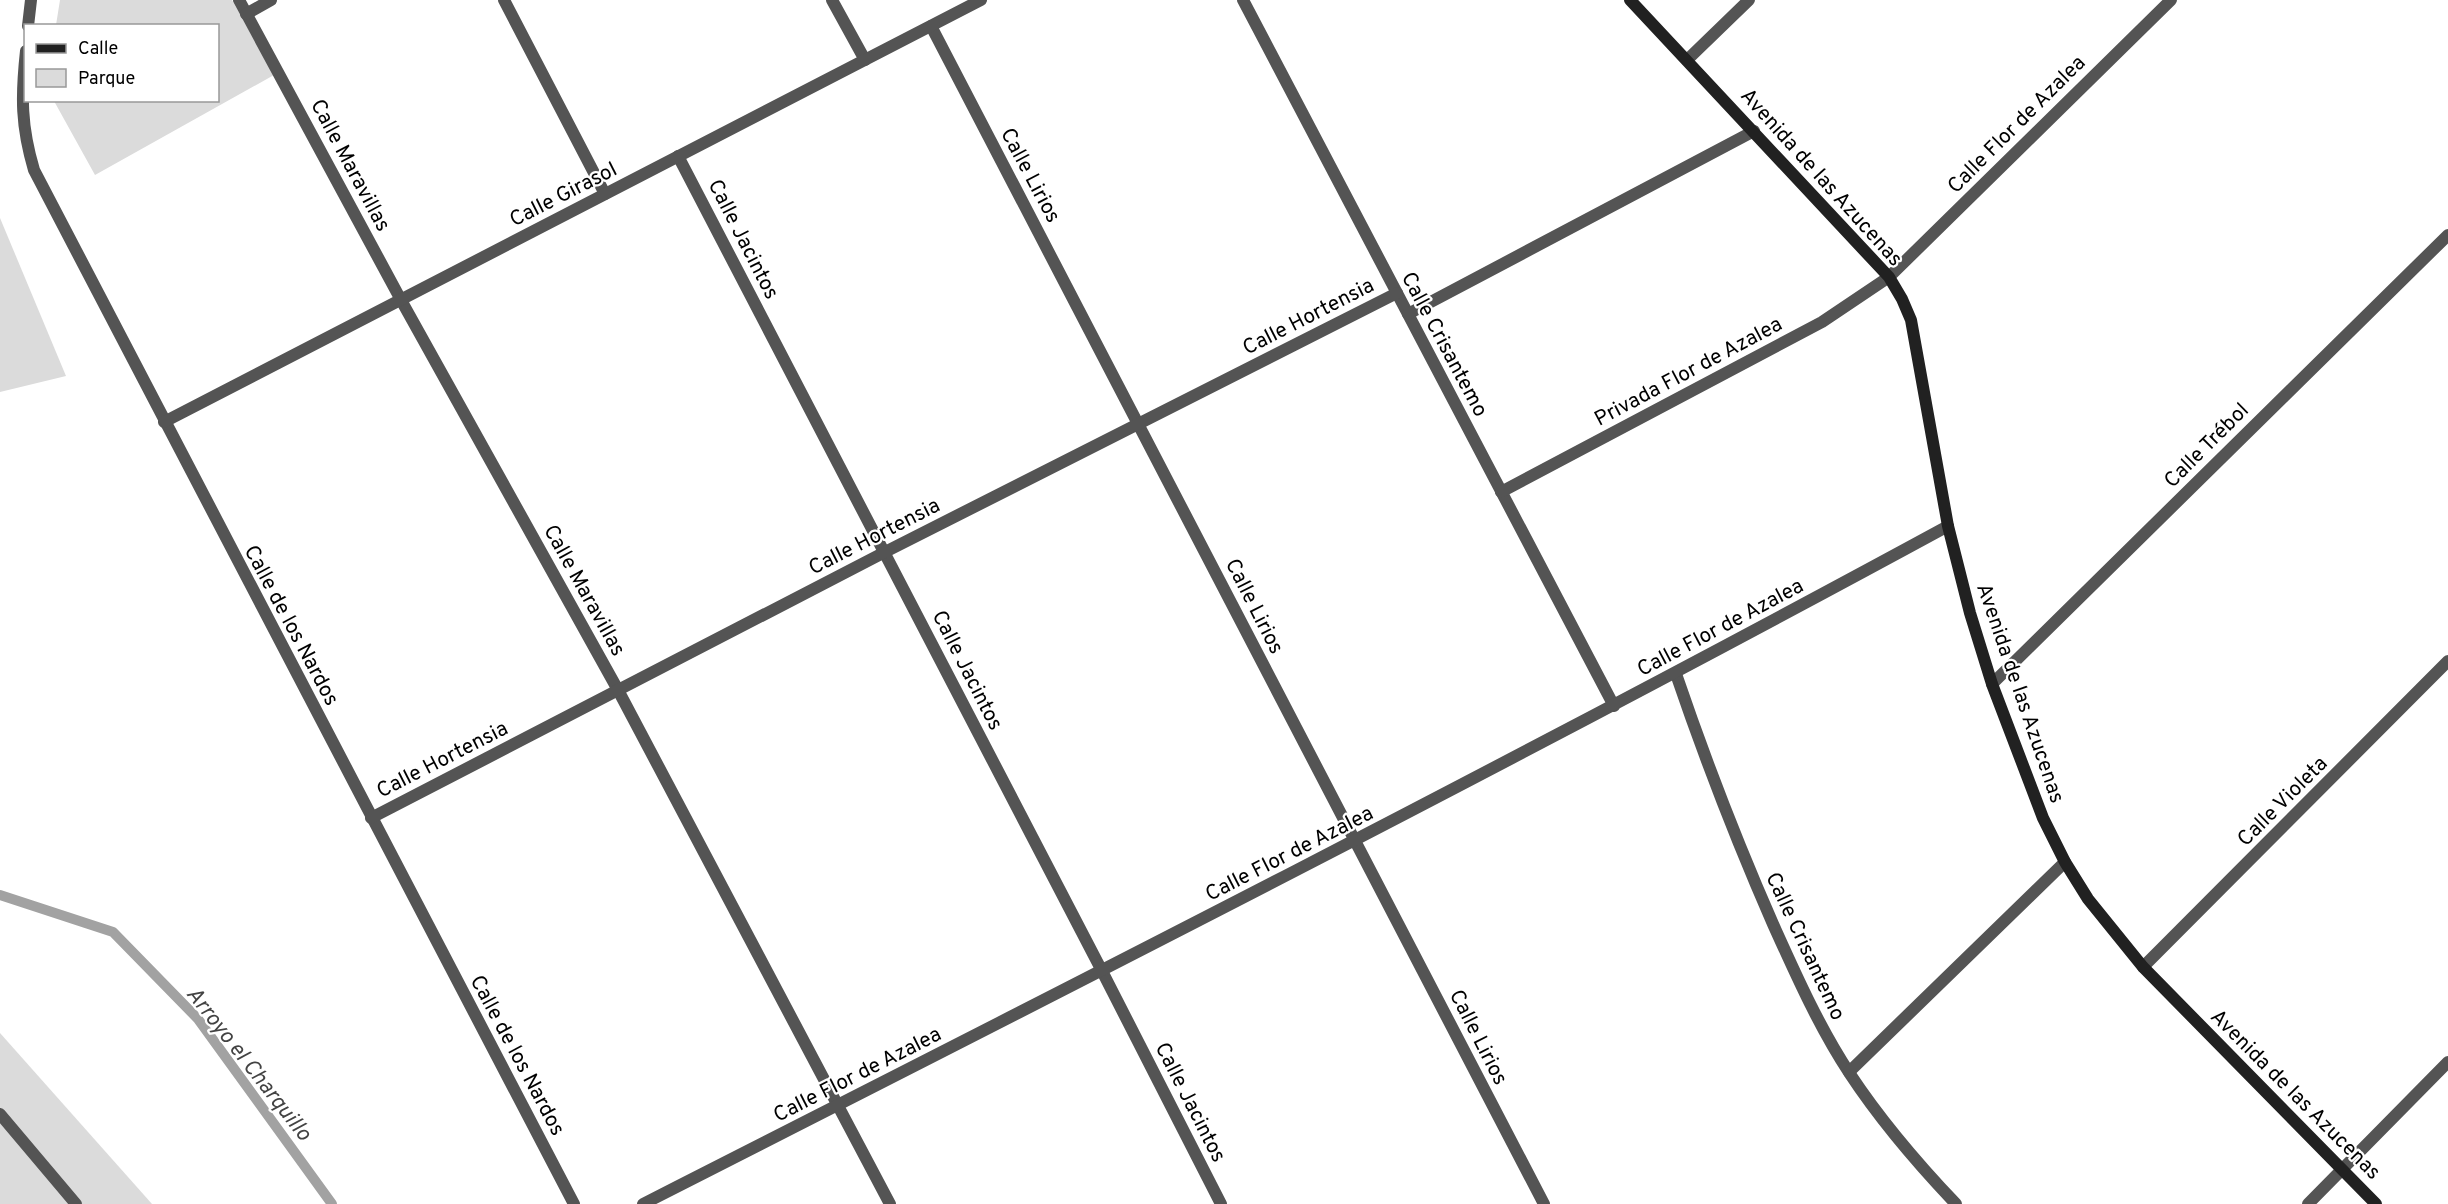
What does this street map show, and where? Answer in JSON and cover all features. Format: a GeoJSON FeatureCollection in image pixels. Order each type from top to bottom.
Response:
{"type":"FeatureCollection","features":[{"type":"Feature","properties":{"kind":"street"},"geometry":{"type":"LineString","coordinates":[[28,24],[31,0]]}},
{"type":"Feature","properties":{"kind":"street","name":"Calle Maravillas"},"geometry":{"type":"LineString","coordinates":[[239,0],[401,300],[618,690],[890,1204]]}},
{"type":"Feature","properties":{"kind":"street"},"geometry":{"type":"LineString","coordinates":[[246,14],[271,0]]}},
{"type":"Feature","properties":{"kind":"street"},"geometry":{"type":"LineString","coordinates":[[504,0],[605,194]]}},
{"type":"Feature","properties":{"kind":"street"},"geometry":{"type":"LineString","coordinates":[[832,0],[865,60]]}},
{"type":"Feature","properties":{"kind":"street","name":"Calle Girasol"},"geometry":{"type":"LineString","coordinates":[[164,422],[981,0]]}},
{"type":"Feature","properties":{"kind":"street","name":"Calle Crisantemo"},"geometry":{"type":"LineString","coordinates":[[1243,0],[1614,706]]}},
{"type":"Feature","properties":{"kind":"street","name":"Avenida de las Azucenas"},"geometry":{"type":"LineString","coordinates":[[1630,0],[1889,277],[1902,299],[1913,330],[1948,526],[1970,613],[1992,684],[2043,818],[2065,862],[2094,907],[2143,967],[2376,1204]]}},
{"type":"Feature","properties":{"kind":"street"},"geometry":{"type":"LineString","coordinates":[[1687,60],[1749,0]]}},
{"type":"Feature","properties":{"kind":"street","name":"Calle Flor de Azalea"},"geometry":{"type":"LineString","coordinates":[[1889,277],[2170,0]]}},
{"type":"Feature","properties":{"kind":"street","name":"Calle Lirios"},"geometry":{"type":"LineString","coordinates":[[931,26],[1544,1204]]}},
{"type":"Feature","properties":{"kind":"street","name":"Calle de los Nardos"},"geometry":{"type":"LineString","coordinates":[[24,72],[21,103],[24,137],[34,170],[574,1204]]}},
{"type":"Feature","properties":{"kind":"street"},"geometry":{"type":"LineString","coordinates":[[1408,314],[1754,131]]}},
{"type":"Feature","properties":{"kind":"street","name":"Calle Jacintos"},"geometry":{"type":"LineString","coordinates":[[678,156],[1221,1204]]}},
{"type":"Feature","properties":{"kind":"street","name":"Calle Trébol"},"geometry":{"type":"LineString","coordinates":[[1992,684],[2448,235]]}},
{"type":"Feature","properties":{"kind":"street","name":"Privada Flor de Azalea"},"geometry":{"type":"LineString","coordinates":[[1501,492],[1822,322],[1889,277]]}},
{"type":"Feature","properties":{"kind":"street","name":"Calle Hortensia"},"geometry":{"type":"LineString","coordinates":[[371,818],[885,552],[1397,293]]}},
{"type":"Feature","properties":{"kind":"street","name":"Calle Flor de Azalea"},"geometry":{"type":"LineString","coordinates":[[643,1204],[1356,841],[1676,674],[1948,526]]}},
{"type":"Feature","properties":{"kind":"street","name":"Calle Violeta"},"geometry":{"type":"LineString","coordinates":[[2143,967],[2448,661]]}},
{"type":"Feature","properties":{"kind":"street","name":"Calle Crisantemo"},"geometry":{"type":"LineString","coordinates":[[1676,674],[1707,764],[1749,870],[1825,1032],[1849,1072],[1899,1141],[1956,1204]]}},
{"type":"Feature","properties":{"kind":"street"},"geometry":{"type":"LineString","coordinates":[[1849,1072],[2065,862]]}},
{"type":"Feature","properties":{"kind":"street"},"geometry":{"type":"LineString","coordinates":[[2308,1204],[2448,1062]]}},
{"type":"Feature","properties":{"kind":"street"},"geometry":{"type":"LineString","coordinates":[[0,1114],[76,1204]]}},
{"type":"Feature","properties":{"kind":"green space"},"geometry":{"type":"Polygon","coordinates":[[[60,0],[232,0],[274,75],[95,175],[55,102],[219,102],[219,24],[56,24],[60,0]]]}},
{"type":"Feature","properties":{"kind":"green space"},"geometry":{"type":"Polygon","coordinates":[[[0,218],[66,376],[0,392],[0,218]]]}},
{"type":"Feature","properties":{"kind":"green space"},"geometry":{"type":"Polygon","coordinates":[[[0,1033],[152,1204],[0,1204],[0,1033]]]}},
{"type":"Feature","properties":{"kind":"waterway","name":"Arroyo el Charquillo"},"geometry":{"type":"LineString","coordinates":[[0,895],[113,932],[198,1019],[332,1204]]}}]}
